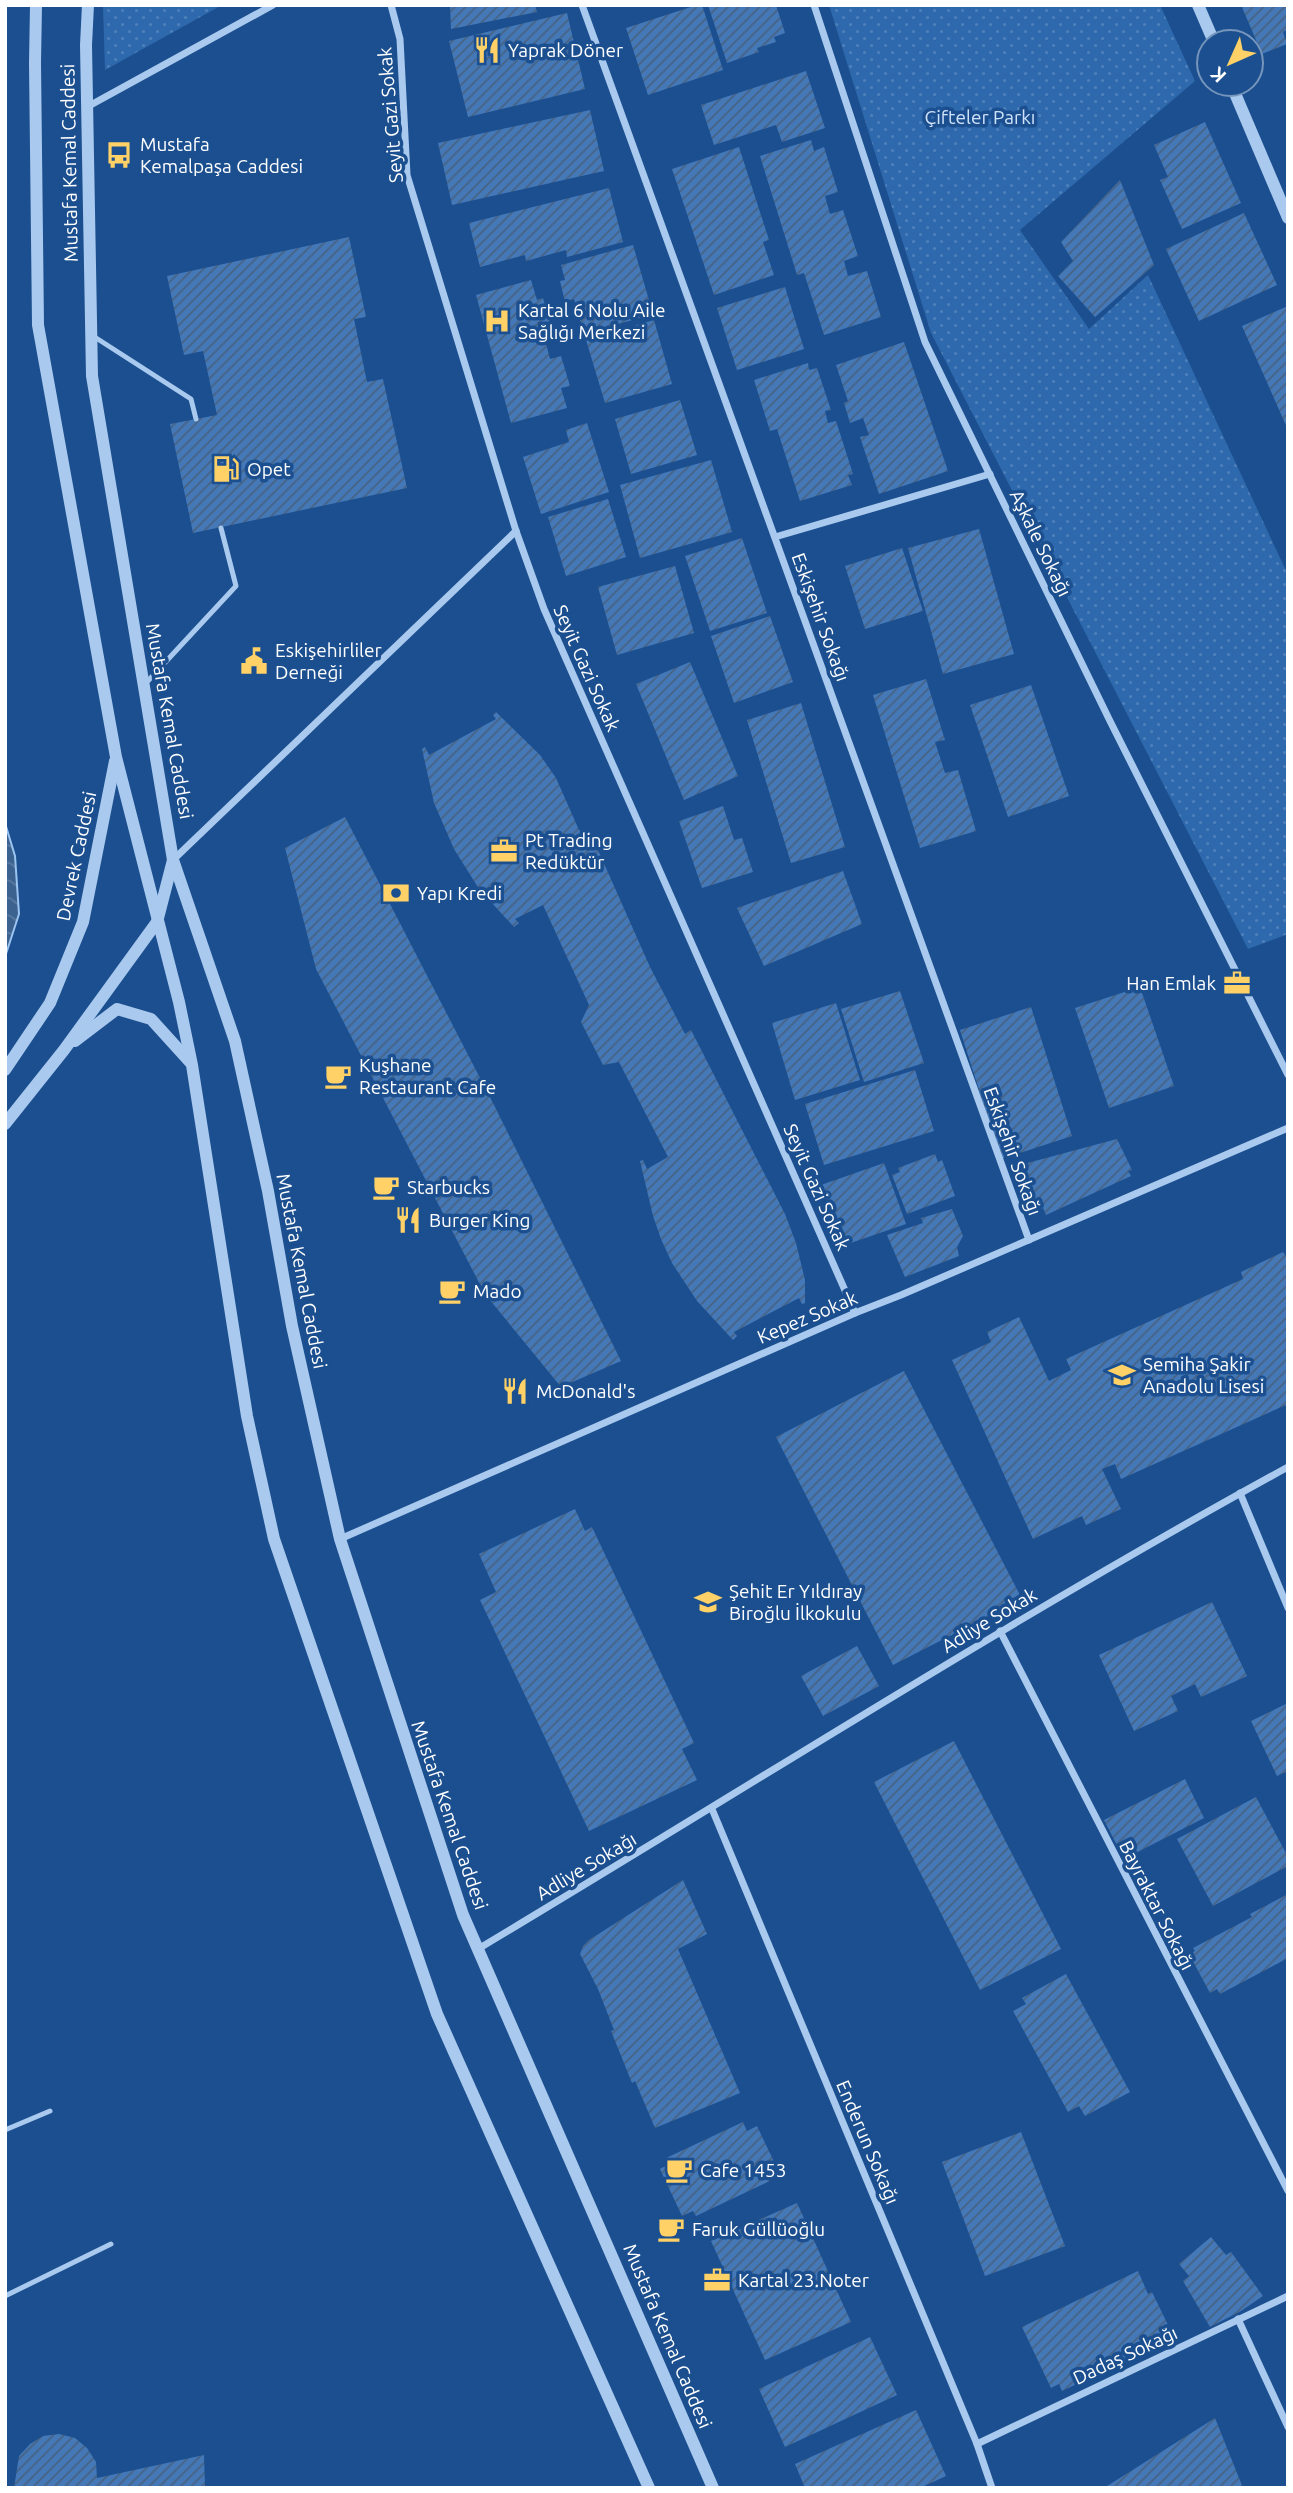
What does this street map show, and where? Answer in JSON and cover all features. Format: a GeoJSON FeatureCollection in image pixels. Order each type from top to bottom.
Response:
{"type":"FeatureCollection","features":[{"type":"Feature","properties":{"kind":"street","name":"Mustafa Kemal Caddesi"},"geometry":{"type":"LineString","coordinates":[[37,5],[35,63],[38,325],[116,757],[179,1002],[192,1065],[247,1416],[274,1539],[437,2014],[649,2488]]}},
{"type":"Feature","properties":{"kind":"street","name":"Mustafa Kemal Caddesi"},"geometry":{"type":"LineString","coordinates":[[88,5],[86,46],[92,376],[173,860],[235,1041],[268,1191],[292,1326],[340,1539],[463,1915],[713,2488]]}},
{"type":"Feature","properties":{"kind":"street"},"geometry":{"type":"LineString","coordinates":[[87,107],[273,5]]}},
{"type":"Feature","properties":{"kind":"street","name":"Seyit Gazi Sokak"},"geometry":{"type":"LineString","coordinates":[[391,5],[400,39],[407,174],[516,531],[544,609],[855,1313]]}},
{"type":"Feature","properties":{"kind":"street","name":"Eskişehir Sokağı"},"geometry":{"type":"LineString","coordinates":[[582,5],[1029,1240]]}},
{"type":"Feature","properties":{"kind":"street","name":"Aşkale Sokağı"},"geometry":{"type":"LineString","coordinates":[[814,5],[925,342],[1288,1075]]}},
{"type":"Feature","properties":{"kind":"street"},"geometry":{"type":"LineString","coordinates":[[1198,5],[1208,28]]}},
{"type":"Feature","properties":{"kind":"street"},"geometry":{"type":"LineString","coordinates":[[1237,98],[1288,218]]}},
{"type":"Feature","properties":{"kind":"street"},"geometry":{"type":"LineString","coordinates":[[775,537],[989,474]]}},
{"type":"Feature","properties":{"kind":"street"},"geometry":{"type":"LineString","coordinates":[[5,1124],[64,1050],[157,922],[173,860],[516,531]]}},
{"type":"Feature","properties":{"kind":"street","name":"Devrek Caddesi"},"geometry":{"type":"LineString","coordinates":[[5,1070],[50,1003],[83,922],[116,757]]}},
{"type":"Feature","properties":{"kind":"street"},"geometry":{"type":"LineString","coordinates":[[64,1050],[117,1009],[151,1020],[192,1065]]}},
{"type":"Feature","properties":{"kind":"street","name":"Kepez Sokak"},"geometry":{"type":"LineString","coordinates":[[340,1539],[855,1313],[1288,1128]]}},
{"type":"Feature","properties":{"kind":"street","name":"Adliye Sokak"},"geometry":{"type":"LineString","coordinates":[[712,1809],[1000,1631],[1288,1467]]}},
{"type":"Feature","properties":{"kind":"street"},"geometry":{"type":"LineString","coordinates":[[1241,1493],[1288,1608]]}},
{"type":"Feature","properties":{"kind":"street","name":"Bayraktar Sokağı"},"geometry":{"type":"LineString","coordinates":[[1000,1631],[1197,2019],[1288,2191]]}},
{"type":"Feature","properties":{"kind":"street","name":"Adliye Sokağı"},"geometry":{"type":"LineString","coordinates":[[478,1949],[712,1809]]}},
{"type":"Feature","properties":{"kind":"street","name":"Enderun Sokağı"},"geometry":{"type":"LineString","coordinates":[[712,1809],[992,2488]]}},
{"type":"Feature","properties":{"kind":"street","name":"Dadaş Sokağı"},"geometry":{"type":"LineString","coordinates":[[976,2444],[1288,2296]]}},
{"type":"Feature","properties":{"kind":"street"},"geometry":{"type":"LineString","coordinates":[[1238,2319],[1288,2427]]}},
{"type":"Feature","properties":{"kind":"lane"},"geometry":{"type":"LineString","coordinates":[[91,334],[191,399],[196,419]]}},
{"type":"Feature","properties":{"kind":"lane"},"geometry":{"type":"LineString","coordinates":[[144,686],[236,586],[222,528]]}},
{"type":"Feature","properties":{"kind":"lane"},"geometry":{"type":"LineString","coordinates":[[5,2130],[50,2110]]}},
{"type":"Feature","properties":{"kind":"lane"},"geometry":{"type":"LineString","coordinates":[[5,2296],[111,2244]]}},
{"type":"Feature","properties":{"kind":"green space"},"geometry":{"type":"Polygon","coordinates":[[[103,5],[222,5],[105,70],[103,5]]]}},
{"type":"Feature","properties":{"kind":"green space","name":"Çifteler Parkı"},"geometry":{"type":"Polygon","coordinates":[[[829,5],[1160,5],[1195,81],[1020,230],[1089,329],[1148,275],[1288,575],[1288,934],[1248,949],[931,333],[829,5]]]}},
{"type":"Feature","properties":{"kind":"water"},"geometry":{"type":"Polygon","coordinates":[[[5,823],[15,856],[19,914],[5,957],[5,823]]]}},
{"type":"Feature","properties":{"kind":"building"},"geometry":{"type":"Polygon","coordinates":[[[450,5],[535,5],[537,12],[451,29],[450,5]]]}},
{"type":"Feature","properties":{"kind":"building"},"geometry":{"type":"Polygon","coordinates":[[[702,5],[723,70],[648,95],[626,28],[702,5]]]}},
{"type":"Feature","properties":{"kind":"building"},"geometry":{"type":"Polygon","coordinates":[[[708,5],[776,5],[785,33],[774,37],[776,42],[757,48],[759,52],[727,63],[708,5]]]}},
{"type":"Feature","properties":{"kind":"building"},"geometry":{"type":"Polygon","coordinates":[[[1241,5],[1288,5],[1288,29],[1283,32],[1287,44],[1265,53],[1265,28],[1251,28],[1241,5]]]}},
{"type":"Feature","properties":{"kind":"building"},"geometry":{"type":"Polygon","coordinates":[[[567,13],[585,89],[468,117],[449,41],[567,13]]]}},
{"type":"Feature","properties":{"kind":"building"},"geometry":{"type":"Polygon","coordinates":[[[806,71],[825,128],[782,142],[776,125],[714,145],[701,105],[806,71]]]}},
{"type":"Feature","properties":{"kind":"building"},"geometry":{"type":"Polygon","coordinates":[[[590,110],[604,171],[452,205],[438,143],[590,110]]]}},
{"type":"Feature","properties":{"kind":"building"},"geometry":{"type":"Polygon","coordinates":[[[1205,122],[1241,203],[1182,229],[1160,180],[1168,177],[1154,145],[1205,122]]]}},
{"type":"Feature","properties":{"kind":"building"},"geometry":{"type":"Polygon","coordinates":[[[811,140],[814,151],[824,147],[838,192],[825,196],[830,214],[843,210],[858,256],[844,261],[848,276],[867,271],[881,317],[824,335],[804,273],[797,275],[760,156],[811,140]]]}},
{"type":"Feature","properties":{"kind":"building"},"geometry":{"type":"Polygon","coordinates":[[[739,147],[769,240],[763,242],[774,275],[714,295],[672,169],[739,147]]]}},
{"type":"Feature","properties":{"kind":"building"},"geometry":{"type":"Polygon","coordinates":[[[1120,180],[1154,265],[1095,317],[1058,276],[1073,261],[1061,242],[1120,180]]]}},
{"type":"Feature","properties":{"kind":"building"},"geometry":{"type":"Polygon","coordinates":[[[609,188],[623,242],[567,257],[566,250],[526,261],[525,255],[480,267],[469,223],[609,188]]]}},
{"type":"Feature","properties":{"kind":"building"},"geometry":{"type":"Polygon","coordinates":[[[1244,213],[1277,285],[1199,321],[1166,249],[1244,213]]]}},
{"type":"Feature","properties":{"kind":"building"},"geometry":{"type":"Polygon","coordinates":[[[349,237],[366,317],[354,319],[367,382],[383,379],[407,488],[193,533],[170,424],[217,415],[203,351],[184,355],[167,276],[349,237]]]}},
{"type":"Feature","properties":{"kind":"building"},"geometry":{"type":"Polygon","coordinates":[[[633,245],[653,314],[584,334],[574,299],[565,302],[560,281],[565,280],[561,265],[633,245]]]}},
{"type":"Feature","properties":{"kind":"building"},"geometry":{"type":"Polygon","coordinates":[[[531,280],[537,300],[543,298],[552,329],[543,332],[550,359],[561,356],[570,386],[561,388],[567,408],[511,423],[476,295],[531,280]]]}},
{"type":"Feature","properties":{"kind":"building"},"geometry":{"type":"Polygon","coordinates":[[[785,287],[804,349],[737,370],[717,308],[785,287]]]}},
{"type":"Feature","properties":{"kind":"building"},"geometry":{"type":"Polygon","coordinates":[[[1288,306],[1288,430],[1242,326],[1288,306]]]}},
{"type":"Feature","properties":{"kind":"building"},"geometry":{"type":"Polygon","coordinates":[[[654,320],[672,384],[605,403],[586,340],[654,320]]]}},
{"type":"Feature","properties":{"kind":"building"},"geometry":{"type":"Polygon","coordinates":[[[904,342],[948,471],[879,494],[860,437],[869,435],[863,418],[850,423],[844,403],[848,401],[836,365],[904,342]]]}},
{"type":"Feature","properties":{"kind":"building"},"geometry":{"type":"Polygon","coordinates":[[[808,363],[809,370],[817,368],[831,410],[825,411],[828,423],[836,421],[853,474],[848,475],[852,485],[800,501],[777,429],[770,431],[754,380],[808,363]]]}},
{"type":"Feature","properties":{"kind":"building"},"geometry":{"type":"Polygon","coordinates":[[[680,400],[697,455],[631,474],[615,419],[680,400]]]}},
{"type":"Feature","properties":{"kind":"building"},"geometry":{"type":"Polygon","coordinates":[[[587,423],[609,492],[541,514],[523,457],[569,442],[566,430],[587,423]]]}},
{"type":"Feature","properties":{"kind":"building"},"geometry":{"type":"Polygon","coordinates":[[[711,460],[732,532],[640,558],[620,485],[711,460]]]}},
{"type":"Feature","properties":{"kind":"building"},"geometry":{"type":"Polygon","coordinates":[[[608,499],[626,557],[566,576],[548,517],[608,499]]]}},
{"type":"Feature","properties":{"kind":"building"},"geometry":{"type":"Polygon","coordinates":[[[979,529],[1014,654],[943,674],[908,548],[979,529]]]}},
{"type":"Feature","properties":{"kind":"building"},"geometry":{"type":"Polygon","coordinates":[[[742,538],[767,613],[710,631],[685,556],[742,538]]]}},
{"type":"Feature","properties":{"kind":"building"},"geometry":{"type":"Polygon","coordinates":[[[902,548],[923,611],[865,629],[845,566],[902,548]]]}},
{"type":"Feature","properties":{"kind":"building"},"geometry":{"type":"Polygon","coordinates":[[[675,566],[694,633],[617,655],[598,587],[675,566]]]}},
{"type":"Feature","properties":{"kind":"building"},"geometry":{"type":"Polygon","coordinates":[[[770,616],[793,682],[734,703],[711,636],[770,616]]]}},
{"type":"Feature","properties":{"kind":"building"},"geometry":{"type":"Polygon","coordinates":[[[690,662],[738,776],[684,800],[636,684],[690,662]]]}},
{"type":"Feature","properties":{"kind":"building"},"geometry":{"type":"Polygon","coordinates":[[[926,679],[945,740],[935,742],[945,773],[958,770],[976,831],[920,848],[873,695],[926,679]]]}},
{"type":"Feature","properties":{"kind":"building"},"geometry":{"type":"Polygon","coordinates":[[[1031,685],[1069,796],[1008,817],[970,705],[1031,685]]]}},
{"type":"Feature","properties":{"kind":"building"},"geometry":{"type":"Polygon","coordinates":[[[801,703],[845,847],[791,863],[747,720],[801,703]]]}},
{"type":"Feature","properties":{"kind":"building"},"geometry":{"type":"Polygon","coordinates":[[[496,712],[540,755],[556,778],[579,830],[590,832],[650,967],[685,1034],[691,1030],[785,1214],[796,1243],[805,1280],[805,1303],[802,1304],[799,1298],[734,1332],[737,1336],[733,1340],[697,1301],[672,1263],[661,1239],[640,1161],[643,1160],[647,1169],[668,1157],[619,1062],[603,1065],[581,1022],[589,1005],[543,905],[515,919],[519,923],[514,927],[479,889],[454,849],[434,803],[422,749],[425,747],[429,755],[496,719],[493,715],[496,712]]]}},
{"type":"Feature","properties":{"kind":"building"},"geometry":{"type":"Polygon","coordinates":[[[723,806],[734,840],[742,838],[753,872],[702,888],[679,821],[723,806]]]}},
{"type":"Feature","properties":{"kind":"building"},"geometry":{"type":"Polygon","coordinates":[[[345,817],[494,1105],[621,1361],[561,1387],[485,1294],[316,969],[285,848],[345,817]]]}},
{"type":"Feature","properties":{"kind":"building"},"geometry":{"type":"Polygon","coordinates":[[[843,871],[862,924],[764,966],[737,908],[843,871]]]}},
{"type":"Feature","properties":{"kind":"building"},"geometry":{"type":"Polygon","coordinates":[[[1140,987],[1174,1086],[1109,1108],[1075,1008],[1140,987]]]}},
{"type":"Feature","properties":{"kind":"building"},"geometry":{"type":"Polygon","coordinates":[[[900,991],[924,1063],[864,1082],[841,1009],[900,991]]]}},
{"type":"Feature","properties":{"kind":"building"},"geometry":{"type":"Polygon","coordinates":[[[836,1003],[860,1080],[795,1100],[772,1023],[836,1003]]]}},
{"type":"Feature","properties":{"kind":"building"},"geometry":{"type":"Polygon","coordinates":[[[1031,1007],[1072,1136],[1001,1159],[960,1030],[1031,1007]]]}},
{"type":"Feature","properties":{"kind":"building"},"geometry":{"type":"Polygon","coordinates":[[[915,1070],[934,1131],[824,1165],[805,1104],[915,1070]]]}},
{"type":"Feature","properties":{"kind":"building"},"geometry":{"type":"Polygon","coordinates":[[[1117,1139],[1132,1170],[1128,1171],[1131,1176],[1046,1215],[1043,1208],[1036,1210],[1020,1165],[1117,1139]]]}},
{"type":"Feature","properties":{"kind":"building"},"geometry":{"type":"Polygon","coordinates":[[[935,1154],[938,1162],[942,1160],[955,1196],[907,1214],[892,1175],[900,1172],[898,1168],[935,1154]]]}},
{"type":"Feature","properties":{"kind":"building"},"geometry":{"type":"Polygon","coordinates":[[[884,1163],[906,1224],[842,1246],[821,1185],[884,1163]]]}},
{"type":"Feature","properties":{"kind":"building"},"geometry":{"type":"Polygon","coordinates":[[[952,1209],[963,1236],[957,1247],[959,1256],[905,1277],[887,1235],[923,1223],[921,1218],[952,1209]]]}},
{"type":"Feature","properties":{"kind":"building"},"geometry":{"type":"Polygon","coordinates":[[[1283,1252],[1288,1259],[1288,1404],[1121,1479],[1115,1464],[1102,1469],[1121,1509],[1086,1525],[1082,1516],[1033,1539],[952,1360],[991,1342],[987,1332],[1019,1317],[1049,1381],[1071,1370],[1066,1359],[1243,1279],[1241,1272],[1283,1252]]]}},
{"type":"Feature","properties":{"kind":"building"},"geometry":{"type":"Polygon","coordinates":[[[904,1371],[1022,1599],[893,1665],[776,1437],[904,1371]]]}},
{"type":"Feature","properties":{"kind":"building"},"geometry":{"type":"Polygon","coordinates":[[[575,1509],[585,1531],[592,1527],[694,1743],[682,1749],[697,1780],[589,1831],[480,1600],[496,1592],[479,1554],[575,1509]]]}},
{"type":"Feature","properties":{"kind":"building"},"geometry":{"type":"Polygon","coordinates":[[[1212,1602],[1247,1676],[1201,1697],[1195,1684],[1171,1696],[1178,1711],[1134,1731],[1099,1655],[1212,1602]]]}},
{"type":"Feature","properties":{"kind":"building"},"geometry":{"type":"Polygon","coordinates":[[[857,1646],[879,1686],[823,1716],[801,1676],[857,1646]]]}},
{"type":"Feature","properties":{"kind":"building"},"geometry":{"type":"Polygon","coordinates":[[[1288,1703],[1288,1771],[1277,1776],[1251,1721],[1288,1703]]]}},
{"type":"Feature","properties":{"kind":"building"},"geometry":{"type":"Polygon","coordinates":[[[954,1741],[1061,1949],[980,1990],[874,1782],[954,1741]]]}},
{"type":"Feature","properties":{"kind":"building"},"geometry":{"type":"Polygon","coordinates":[[[1185,1779],[1204,1818],[1124,1859],[1104,1820],[1185,1779]]]}},
{"type":"Feature","properties":{"kind":"building"},"geometry":{"type":"Polygon","coordinates":[[[1256,1797],[1288,1857],[1288,1866],[1213,1906],[1177,1839],[1256,1797]]]}},
{"type":"Feature","properties":{"kind":"building"},"geometry":{"type":"Polygon","coordinates":[[[683,1880],[707,1934],[678,1949],[740,2093],[655,2128],[635,2081],[632,2083],[598,1989],[580,1954],[589,1940],[683,1880]]]}},
{"type":"Feature","properties":{"kind":"building"},"geometry":{"type":"Polygon","coordinates":[[[1288,1894],[1288,1958],[1220,1994],[1217,1989],[1210,1993],[1189,1954],[1195,1951],[1193,1948],[1252,1917],[1250,1914],[1288,1894]]]}},
{"type":"Feature","properties":{"kind":"building"},"geometry":{"type":"Polygon","coordinates":[[[1066,1974],[1130,2092],[1085,2116],[1079,2106],[1068,2112],[1013,2011],[1026,2004],[1022,1998],[1066,1974]]]}},
{"type":"Feature","properties":{"kind":"building"},"geometry":{"type":"Polygon","coordinates":[[[743,2122],[747,2131],[757,2126],[778,2170],[767,2176],[770,2181],[696,2216],[693,2211],[682,2216],[660,2169],[669,2164],[666,2158],[743,2122]]]}},
{"type":"Feature","properties":{"kind":"building"},"geometry":{"type":"Polygon","coordinates":[[[1021,2132],[1065,2246],[985,2276],[942,2162],[1021,2132]]]}},
{"type":"Feature","properties":{"kind":"building"},"geometry":{"type":"Polygon","coordinates":[[[797,2203],[851,2322],[765,2360],[711,2241],[797,2203]]]}},
{"type":"Feature","properties":{"kind":"building"},"geometry":{"type":"Polygon","coordinates":[[[1211,2237],[1226,2255],[1231,2252],[1263,2296],[1210,2327],[1183,2281],[1189,2276],[1179,2264],[1211,2237]]]}},
{"type":"Feature","properties":{"kind":"building"},"geometry":{"type":"Polygon","coordinates":[[[1138,2271],[1148,2294],[1152,2292],[1171,2331],[1161,2336],[1164,2343],[1062,2391],[1059,2384],[1051,2388],[1022,2327],[1138,2271]]]}},
{"type":"Feature","properties":{"kind":"building"},"geometry":{"type":"Polygon","coordinates":[[[870,2337],[897,2395],[785,2447],[759,2389],[870,2337]]]}},
{"type":"Feature","properties":{"kind":"building"},"geometry":{"type":"Polygon","coordinates":[[[916,2410],[946,2476],[920,2488],[805,2488],[795,2464],[916,2410]]]}},
{"type":"Feature","properties":{"kind":"building"},"geometry":{"type":"Polygon","coordinates":[[[1215,2418],[1243,2488],[1104,2488],[1215,2418]]]}},
{"type":"Feature","properties":{"kind":"building"},"geometry":{"type":"Polygon","coordinates":[[[59,2434],[75,2438],[87,2448],[96,2462],[97,2478],[204,2455],[205,2488],[14,2488],[19,2456],[30,2444],[43,2436],[59,2434]]]}},
{"type":"Feature","properties":{"kind":"place","name":"Yaprak Döner"},"geometry":{"type":"Point","coordinates":[487,50]}},
{"type":"Feature","properties":{"kind":"place","name":"Mustafa Kemalpaşa Caddesi"},"geometry":{"type":"Point","coordinates":[119,155]}},
{"type":"Feature","properties":{"kind":"place","name":"Kartal 6 Nolu Aile Sağlığı Merkezi"},"geometry":{"type":"Point","coordinates":[497,321]}},
{"type":"Feature","properties":{"kind":"place","name":"Opet"},"geometry":{"type":"Point","coordinates":[226,469]}},
{"type":"Feature","properties":{"kind":"place","name":"Eskişehirliler Derneği"},"geometry":{"type":"Point","coordinates":[254,661]}},
{"type":"Feature","properties":{"kind":"place","name":"Pt Trading Redüktür"},"geometry":{"type":"Point","coordinates":[504,851]}},
{"type":"Feature","properties":{"kind":"place","name":"Yapı Kredi"},"geometry":{"type":"Point","coordinates":[396,893]}},
{"type":"Feature","properties":{"kind":"place","name":"Han Emlak"},"geometry":{"type":"Point","coordinates":[1237,983]}},
{"type":"Feature","properties":{"kind":"place","name":"Kuşhane Restaurant Cafe"},"geometry":{"type":"Point","coordinates":[338,1076]}},
{"type":"Feature","properties":{"kind":"place","name":"Starbucks"},"geometry":{"type":"Point","coordinates":[386,1187]}},
{"type":"Feature","properties":{"kind":"place","name":"Burger King"},"geometry":{"type":"Point","coordinates":[408,1220]}},
{"type":"Feature","properties":{"kind":"place","name":"Mado"},"geometry":{"type":"Point","coordinates":[452,1291]}},
{"type":"Feature","properties":{"kind":"place","name":"Semiha Şakir Anadolu Lisesi"},"geometry":{"type":"Point","coordinates":[1122,1375]}},
{"type":"Feature","properties":{"kind":"place","name":"McDonald's"},"geometry":{"type":"Point","coordinates":[515,1391]}},
{"type":"Feature","properties":{"kind":"place","name":"Şehit Er Yıldıray Biroğlu İlkokulu"},"geometry":{"type":"Point","coordinates":[708,1602]}},
{"type":"Feature","properties":{"kind":"place","name":"Cafe 1453"},"geometry":{"type":"Point","coordinates":[679,2170]}},
{"type":"Feature","properties":{"kind":"place","name":"Faruk Güllüoğlu"},"geometry":{"type":"Point","coordinates":[671,2229]}},
{"type":"Feature","properties":{"kind":"place","name":"Kartal 23.Noter"},"geometry":{"type":"Point","coordinates":[717,2280]}}]}
